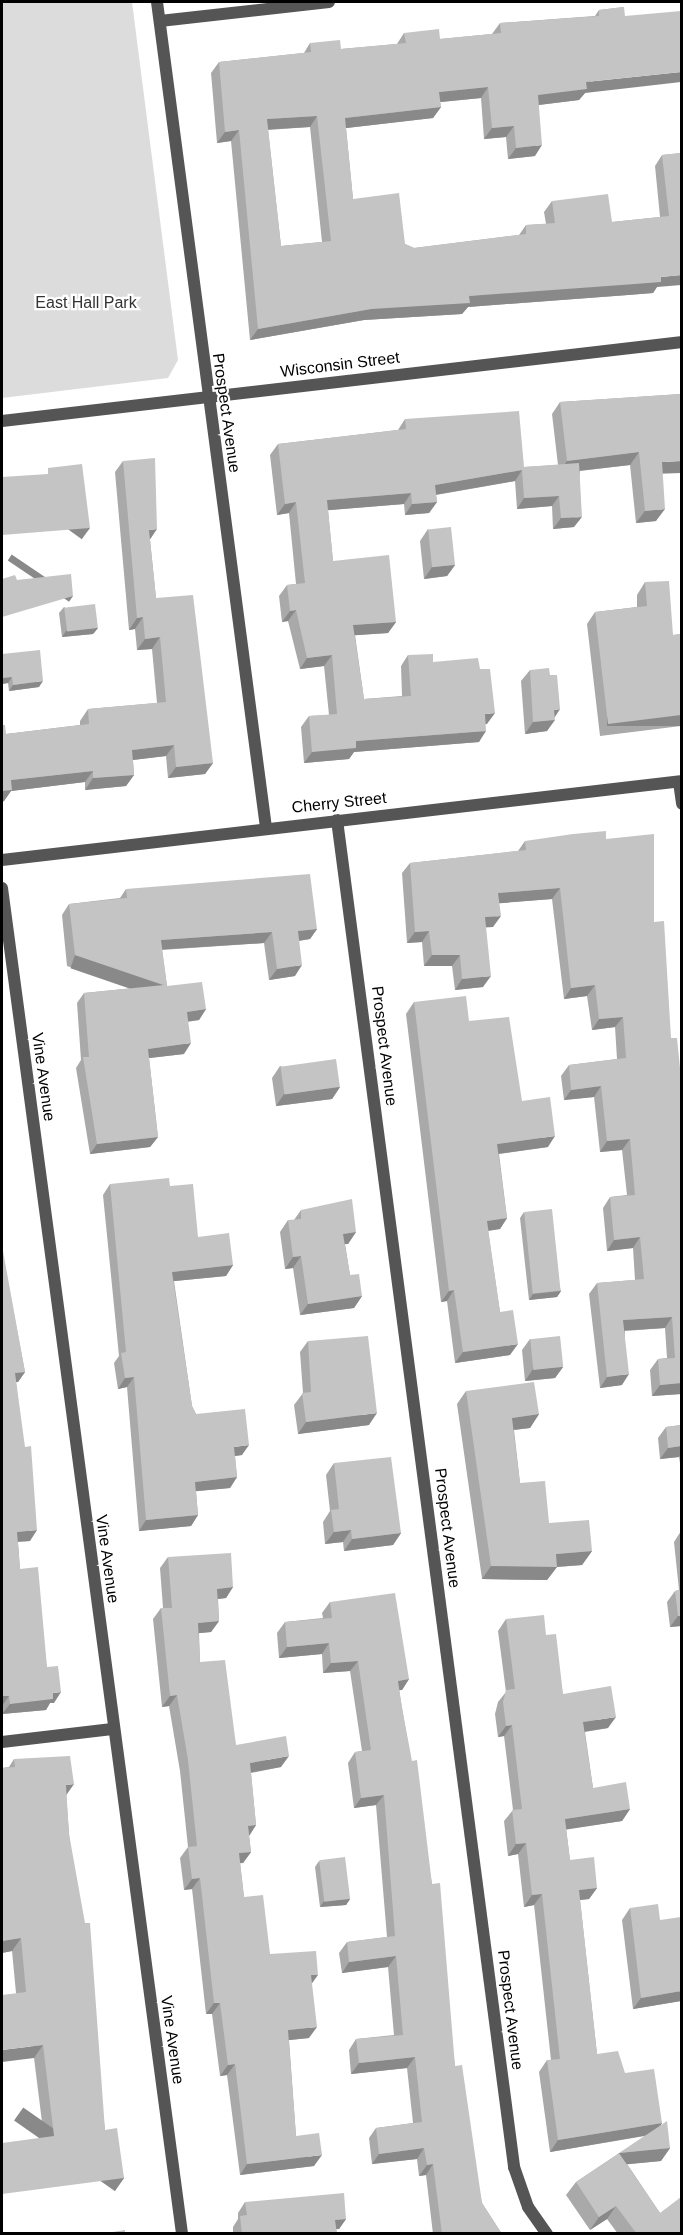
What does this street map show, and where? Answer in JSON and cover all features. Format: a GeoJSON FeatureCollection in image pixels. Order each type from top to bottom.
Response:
{"type":"FeatureCollection","features":[{"type":"Feature","properties":{"kind":"street","name":"Prospect Avenue"},"geometry":{"type":"LineString","coordinates":[[157,2],[207,396],[266,828]]}},
{"type":"Feature","properties":{"kind":"street"},"geometry":{"type":"LineString","coordinates":[[160,21],[329,2]]}},
{"type":"Feature","properties":{"kind":"street","name":"Wisconsin Street"},"geometry":{"type":"LineString","coordinates":[[2,421],[681,342]]}},
{"type":"Feature","properties":{"kind":"street"},"geometry":{"type":"LineString","coordinates":[[680,782],[681,804]]}},
{"type":"Feature","properties":{"kind":"street","name":"Cherry Street"},"geometry":{"type":"LineString","coordinates":[[2,860],[680,782]]}},
{"type":"Feature","properties":{"kind":"street","name":"Prospect Avenue"},"geometry":{"type":"LineString","coordinates":[[337,820],[514,2167],[528,2207],[547,2234]]}},
{"type":"Feature","properties":{"kind":"street","name":"Vine Avenue"},"geometry":{"type":"LineString","coordinates":[[2,888],[112,1729],[182,2234]]}},
{"type":"Feature","properties":{"kind":"street"},"geometry":{"type":"LineString","coordinates":[[2,1742],[112,1729]]}},
{"type":"Feature","properties":{"kind":"green space","name":"East Hall Park"},"geometry":{"type":"Polygon","coordinates":[[[2,2],[132,2],[178,360],[168,378],[2,398],[2,2]]]}},
{"type":"Feature","properties":{"kind":"building"},"geometry":{"type":"Polygon","coordinates":[[[624,7],[625,16],[681,11],[681,72],[586,82],[587,89],[538,95],[542,145],[516,148],[514,126],[492,128],[488,87],[439,92],[441,107],[345,118],[353,199],[399,193],[405,244],[414,248],[526,234],[526,225],[555,223],[552,201],[608,194],[612,222],[669,216],[662,155],[681,153],[681,275],[661,277],[661,282],[469,296],[470,303],[371,309],[258,329],[239,130],[225,132],[219,62],[311,52],[310,43],[340,40],[341,49],[406,43],[404,33],[439,29],[440,39],[501,33],[500,23],[599,16],[599,10],[624,7]],[[317,116],[267,119],[281,246],[331,241],[317,116]]]}},
{"type":"Feature","properties":{"kind":"building"},"geometry":{"type":"Polygon","coordinates":[[[681,394],[681,461],[662,462],[665,509],[645,511],[639,452],[567,461],[560,402],[681,394]]]}},
{"type":"Feature","properties":{"kind":"building"},"geometry":{"type":"Polygon","coordinates":[[[519,411],[524,467],[579,463],[582,517],[561,518],[559,496],[524,498],[522,470],[435,485],[437,502],[412,504],[411,493],[327,500],[333,561],[389,555],[396,622],[353,625],[364,699],[411,696],[408,655],[433,654],[433,662],[478,658],[480,669],[490,669],[495,713],[485,714],[486,731],[356,741],[356,748],[312,752],[309,716],[337,714],[332,655],[307,658],[296,610],[290,611],[287,585],[305,583],[296,502],[285,504],[278,444],[406,429],[405,419],[519,411]]]}},
{"type":"Feature","properties":{"kind":"building"},"geometry":{"type":"Polygon","coordinates":[[[155,458],[157,529],[149,530],[156,598],[193,595],[213,763],[176,767],[174,745],[132,750],[134,775],[93,778],[93,771],[11,780],[12,790],[2,791],[2,725],[5,725],[6,734],[89,724],[88,709],[166,702],[160,637],[145,639],[143,617],[137,618],[123,461],[155,458]]]}},
{"type":"Feature","properties":{"kind":"building"},"geometry":{"type":"Polygon","coordinates":[[[82,464],[90,528],[2,535],[2,477],[48,474],[48,468],[82,464]]]}},
{"type":"Feature","properties":{"kind":"building"},"geometry":{"type":"Polygon","coordinates":[[[451,527],[455,565],[432,567],[428,529],[451,527]]]}},
{"type":"Feature","properties":{"kind":"building"},"geometry":{"type":"Polygon","coordinates":[[[71,574],[73,596],[2,617],[2,579],[15,575],[17,580],[71,574]]]}},
{"type":"Feature","properties":{"kind":"building"},"geometry":{"type":"Polygon","coordinates":[[[669,581],[673,635],[681,634],[681,715],[608,724],[595,612],[647,606],[645,582],[669,581]]]}},
{"type":"Feature","properties":{"kind":"building"},"geometry":{"type":"Polygon","coordinates":[[[95,604],[98,628],[67,632],[64,608],[95,604]]]}},
{"type":"Feature","properties":{"kind":"building"},"geometry":{"type":"Polygon","coordinates":[[[40,650],[43,681],[13,685],[12,677],[2,678],[2,654],[40,650]]]}},
{"type":"Feature","properties":{"kind":"building"},"geometry":{"type":"Polygon","coordinates":[[[549,668],[550,675],[557,675],[560,709],[554,710],[555,720],[533,722],[530,670],[549,668]]]}},
{"type":"Feature","properties":{"kind":"building"},"geometry":{"type":"Polygon","coordinates":[[[606,831],[606,839],[654,834],[654,922],[664,921],[671,1038],[677,1038],[681,1078],[681,1383],[660,1385],[658,1359],[675,1358],[672,1317],[623,1320],[629,1374],[607,1377],[597,1283],[644,1279],[640,1237],[614,1240],[610,1197],[635,1195],[630,1139],[607,1141],[601,1086],[571,1090],[569,1065],[626,1058],[623,1017],[599,1019],[595,985],[571,988],[560,888],[498,893],[501,916],[485,917],[491,976],[462,979],[460,955],[432,955],[429,931],[415,932],[410,863],[526,850],[525,841],[606,831]]]}},
{"type":"Feature","properties":{"kind":"building"},"geometry":{"type":"Polygon","coordinates":[[[310,874],[317,929],[298,931],[302,965],[277,969],[272,932],[161,940],[167,986],[202,982],[206,1009],[187,1012],[191,1043],[148,1049],[158,1137],[97,1144],[83,1057],[89,1057],[84,993],[164,985],[75,955],[69,904],[127,898],[126,889],[310,874]]]}},
{"type":"Feature","properties":{"kind":"building"},"geometry":{"type":"Polygon","coordinates":[[[466,996],[469,1021],[509,1017],[522,1101],[550,1097],[555,1136],[497,1144],[507,1218],[487,1221],[500,1312],[513,1310],[518,1344],[463,1352],[454,1290],[449,1291],[414,1002],[466,996]]]}},
{"type":"Feature","properties":{"kind":"building"},"geometry":{"type":"Polygon","coordinates":[[[336,1059],[340,1087],[284,1095],[281,1067],[336,1059]]]}},
{"type":"Feature","properties":{"kind":"building"},"geometry":{"type":"Polygon","coordinates":[[[169,1178],[170,1186],[193,1184],[198,1237],[229,1233],[233,1265],[172,1272],[192,1406],[196,1414],[245,1409],[249,1445],[234,1447],[237,1477],[195,1482],[198,1515],[146,1520],[134,1377],[125,1378],[121,1353],[126,1352],[110,1184],[169,1178]]]}},
{"type":"Feature","properties":{"kind":"building"},"geometry":{"type":"Polygon","coordinates":[[[352,1199],[356,1232],[343,1234],[350,1275],[359,1274],[362,1296],[308,1304],[301,1256],[293,1257],[288,1220],[301,1219],[301,1210],[352,1199]]]}},
{"type":"Feature","properties":{"kind":"building"},"geometry":{"type":"Polygon","coordinates":[[[552,1209],[561,1291],[533,1293],[524,1212],[552,1209]]]}},
{"type":"Feature","properties":{"kind":"building"},"geometry":{"type":"Polygon","coordinates":[[[2,1251],[25,1372],[15,1373],[25,1447],[31,1446],[37,1530],[17,1532],[20,1569],[38,1567],[47,1667],[58,1666],[61,1692],[53,1693],[53,1699],[10,1704],[9,1696],[2,1696],[2,1251]]]}},
{"type":"Feature","properties":{"kind":"building"},"geometry":{"type":"Polygon","coordinates":[[[368,1336],[377,1413],[306,1422],[302,1393],[311,1392],[308,1341],[368,1336]]]}},
{"type":"Feature","properties":{"kind":"building"},"geometry":{"type":"Polygon","coordinates":[[[560,1336],[563,1367],[533,1370],[530,1339],[560,1336]]]}},
{"type":"Feature","properties":{"kind":"building"},"geometry":{"type":"Polygon","coordinates":[[[534,1382],[539,1414],[512,1418],[520,1483],[545,1481],[549,1523],[589,1520],[592,1551],[556,1554],[557,1567],[491,1566],[466,1391],[534,1382]]]}},
{"type":"Feature","properties":{"kind":"building"},"geometry":{"type":"Polygon","coordinates":[[[681,1425],[681,1446],[668,1448],[666,1427],[681,1425]]]}},
{"type":"Feature","properties":{"kind":"building"},"geometry":{"type":"Polygon","coordinates":[[[391,1457],[401,1533],[352,1539],[351,1530],[334,1532],[331,1510],[339,1509],[334,1463],[391,1457]]]}},
{"type":"Feature","properties":{"kind":"building"},"geometry":{"type":"Polygon","coordinates":[[[231,1553],[233,1587],[217,1589],[219,1621],[198,1623],[200,1662],[225,1660],[236,1745],[286,1736],[289,1756],[250,1763],[256,1825],[248,1826],[251,1852],[239,1853],[244,1897],[263,1895],[270,1954],[316,1951],[318,1975],[311,1975],[317,2027],[288,2030],[296,2136],[319,2133],[322,2155],[247,2164],[235,2064],[228,2065],[220,2003],[214,2003],[200,1878],[192,1879],[188,1847],[197,1846],[188,1760],[177,1695],[170,1696],[161,1608],[172,1608],[168,1557],[231,1553]]]}},
{"type":"Feature","properties":{"kind":"building"},"geometry":{"type":"Polygon","coordinates":[[[681,1590],[681,1616],[678,1616],[675,1591],[681,1590]]]}},
{"type":"Feature","properties":{"kind":"building"},"geometry":{"type":"Polygon","coordinates":[[[395,1593],[409,1679],[398,1681],[402,1708],[412,1761],[417,1760],[432,1884],[440,1883],[455,2066],[462,2065],[482,2203],[502,2234],[442,2234],[433,2164],[427,2165],[424,2148],[379,2154],[376,2128],[422,2122],[415,2057],[359,2063],[356,2039],[403,2035],[396,1956],[349,1962],[347,1942],[395,1936],[384,1795],[361,1798],[355,1752],[371,1750],[358,1661],[331,1663],[329,1643],[287,1647],[285,1622],[332,1618],[330,1602],[395,1593]]]}},
{"type":"Feature","properties":{"kind":"building"},"geometry":{"type":"Polygon","coordinates":[[[544,1615],[546,1635],[556,1634],[563,1694],[611,1686],[616,1717],[583,1722],[593,1788],[626,1782],[630,1809],[565,1819],[570,1860],[594,1857],[597,1888],[579,1890],[597,2054],[618,2051],[625,2073],[654,2069],[662,2123],[558,2140],[547,2060],[560,2059],[542,1894],[532,1895],[526,1843],[516,1844],[512,1810],[522,1809],[512,1725],[506,1726],[503,1702],[506,1690],[515,1689],[506,1619],[544,1615]]]}},
{"type":"Feature","properties":{"kind":"building"},"geometry":{"type":"Polygon","coordinates":[[[70,1756],[74,1784],[66,1785],[69,1834],[85,1923],[90,1923],[105,2130],[117,2128],[124,2178],[2,2194],[2,2143],[54,2136],[43,2045],[2,2050],[2,1995],[26,1992],[21,1938],[2,1941],[2,1768],[15,1767],[14,1759],[70,1756]]]}},
{"type":"Feature","properties":{"kind":"building"},"geometry":{"type":"Polygon","coordinates":[[[345,1857],[350,1899],[324,1902],[319,1860],[345,1857]]]}},
{"type":"Feature","properties":{"kind":"building"},"geometry":{"type":"Polygon","coordinates":[[[658,1904],[660,1920],[681,1917],[681,1991],[641,1998],[630,1908],[658,1904]]]}},
{"type":"Feature","properties":{"kind":"building"},"geometry":{"type":"Polygon","coordinates":[[[667,2121],[670,2148],[619,2153],[667,2121]]]}},
{"type":"Feature","properties":{"kind":"building"},"geometry":{"type":"Polygon","coordinates":[[[619,2153],[660,2213],[681,2197],[681,2234],[637,2234],[616,2206],[599,2217],[576,2182],[619,2153]]]}},
{"type":"Feature","properties":{"kind":"building"},"geometry":{"type":"Polygon","coordinates":[[[344,2193],[346,2219],[335,2220],[337,2234],[242,2234],[240,2216],[247,2215],[245,2202],[344,2193]]]}},
{"type":"Feature","properties":{"kind":"building"},"geometry":{"type":"Polygon","coordinates":[[[125,2230],[125,2234],[100,2234],[125,2230]]]}}]}
